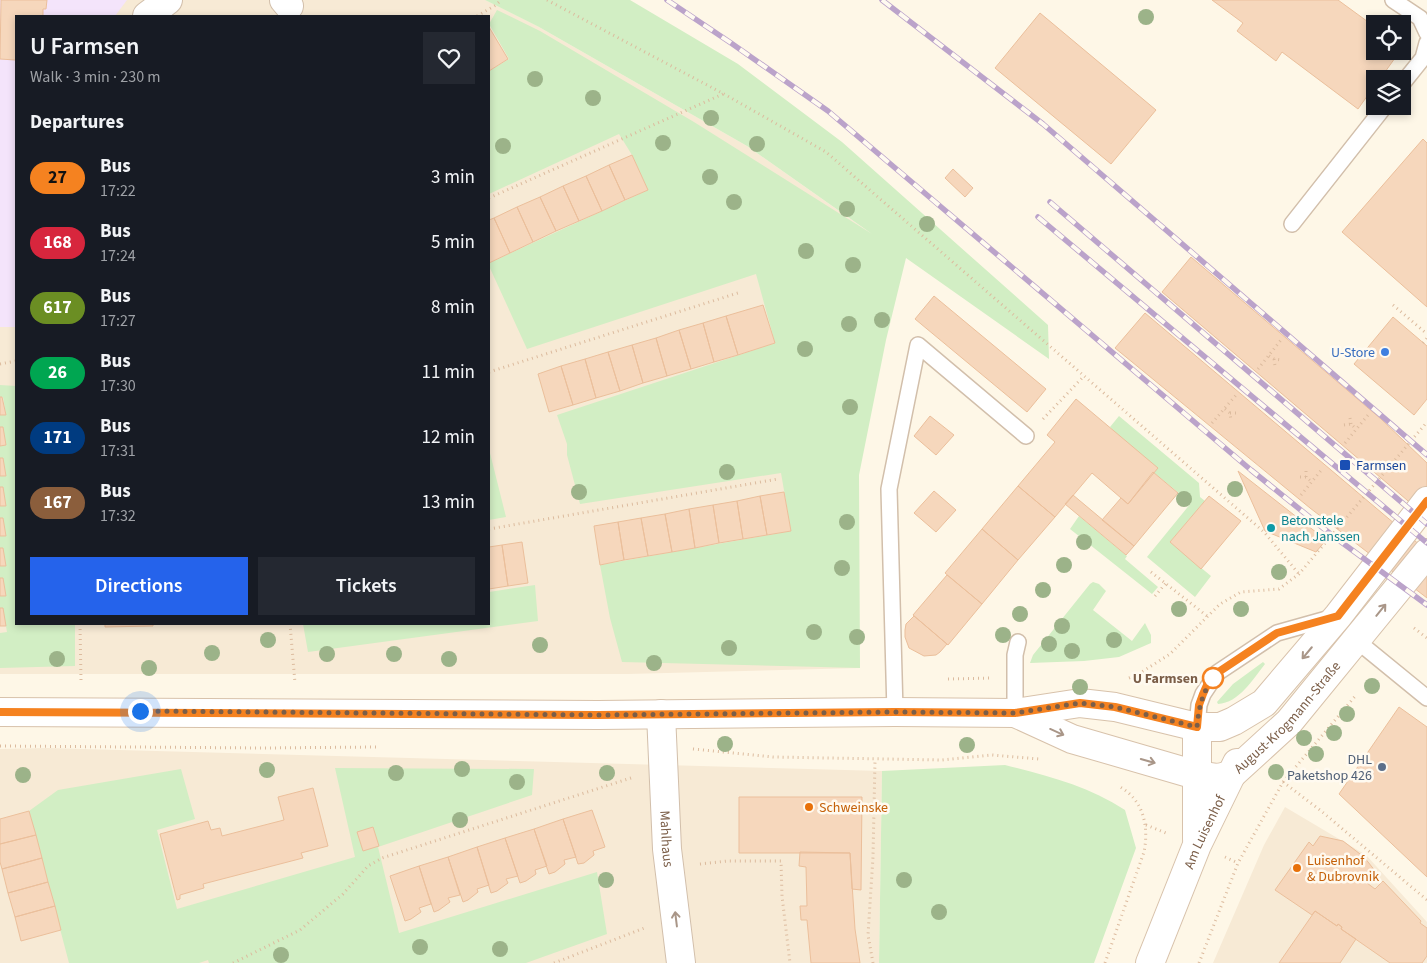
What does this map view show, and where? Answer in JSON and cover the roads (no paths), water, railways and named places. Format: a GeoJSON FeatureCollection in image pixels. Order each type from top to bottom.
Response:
{"type":"FeatureCollection","features":[{"type":"Feature","properties":{"kind":"main road"},"geometry":{"type":"LineString","coordinates":[[148,15],[168,0]]}},
{"type":"Feature","properties":{"kind":"main road","name":"August-Krogmann-Straße"},"geometry":{"type":"LineString","coordinates":[[0,712],[1015,713],[1080,703],[1115,707],[1197,727],[1209,728],[1228,725],[1264,703],[1338,616],[1427,501]]}},
{"type":"Feature","properties":{"kind":"main road","name":"August-Krogmann-Straße"},"geometry":{"type":"LineString","coordinates":[[1015,713],[1072,739],[1196,775],[1218,778],[1231,776],[1290,722],[1427,553]]}},
{"type":"Feature","properties":{"kind":"main road","name":"Am Luisenhof"},"geometry":{"type":"LineString","coordinates":[[1150,963],[1197,845],[1264,703]]}},
{"type":"Feature","properties":{"kind":"main road","name":"Mahlhaus"},"geometry":{"type":"LineString","coordinates":[[661,714],[670,872],[681,963]]}},
{"type":"Feature","properties":{"kind":"main road"},"geometry":{"type":"LineString","coordinates":[[1197,727],[1197,845]]}},
{"type":"Feature","properties":{"kind":"lane"},"geometry":{"type":"LineString","coordinates":[[1393,0],[1420,18],[1427,33]]}},
{"type":"Feature","properties":{"kind":"lane"},"geometry":{"type":"LineString","coordinates":[[1411,73],[1424,58],[1427,43]]}},
{"type":"Feature","properties":{"kind":"lane"},"geometry":{"type":"LineString","coordinates":[[1292,224],[1378,115]]}},
{"type":"Feature","properties":{"kind":"lane"},"geometry":{"type":"LineString","coordinates":[[895,712],[889,489],[918,345],[1026,436]]}},
{"type":"Feature","properties":{"kind":"lane"},"geometry":{"type":"LineString","coordinates":[[1197,727],[1199,705],[1203,694],[1207,685],[1217,673],[1277,633],[1338,616]]}},
{"type":"Feature","properties":{"kind":"lane"},"geometry":{"type":"LineString","coordinates":[[1356,640],[1427,698]]}},
{"type":"Feature","properties":{"kind":"lane"},"geometry":{"type":"LineString","coordinates":[[1015,713],[1015,655],[1018,642]]}},
{"type":"Feature","properties":{"kind":"railway"},"geometry":{"type":"LineString","coordinates":[[667,0],[828,111],[1251,470],[1333,536],[1427,605]]}},
{"type":"Feature","properties":{"kind":"railway"},"geometry":{"type":"LineString","coordinates":[[882,0],[1043,124],[1427,455]]}},
{"type":"Feature","properties":{"kind":"railway"},"geometry":{"type":"LineString","coordinates":[[1050,202],[1427,524]]}},
{"type":"Feature","properties":{"kind":"railway"},"geometry":{"type":"LineString","coordinates":[[1038,217],[1427,543]]}},
{"type":"Feature","properties":{"kind":"place","name":"U-Store"},"geometry":{"type":"Point","coordinates":[1385,352]}},
{"type":"Feature","properties":{"kind":"place","name":"Farmsen"},"geometry":{"type":"Point","coordinates":[1345,465]}},
{"type":"Feature","properties":{"kind":"place","name":"Betonstele nach Janssen"},"geometry":{"type":"Point","coordinates":[1271,528]}},
{"type":"Feature","properties":{"kind":"place","name":"U Farmsen"},"geometry":{"type":"Point","coordinates":[1213,678]}},
{"type":"Feature","properties":{"kind":"place","name":"DHL Paketshop 426"},"geometry":{"type":"Point","coordinates":[1382,767]}},
{"type":"Feature","properties":{"kind":"place","name":"Schweinske"},"geometry":{"type":"Point","coordinates":[809,807]}},
{"type":"Feature","properties":{"kind":"place","name":"Luisenhof & Dubrovnik"},"geometry":{"type":"Point","coordinates":[1297,868]}}]}
